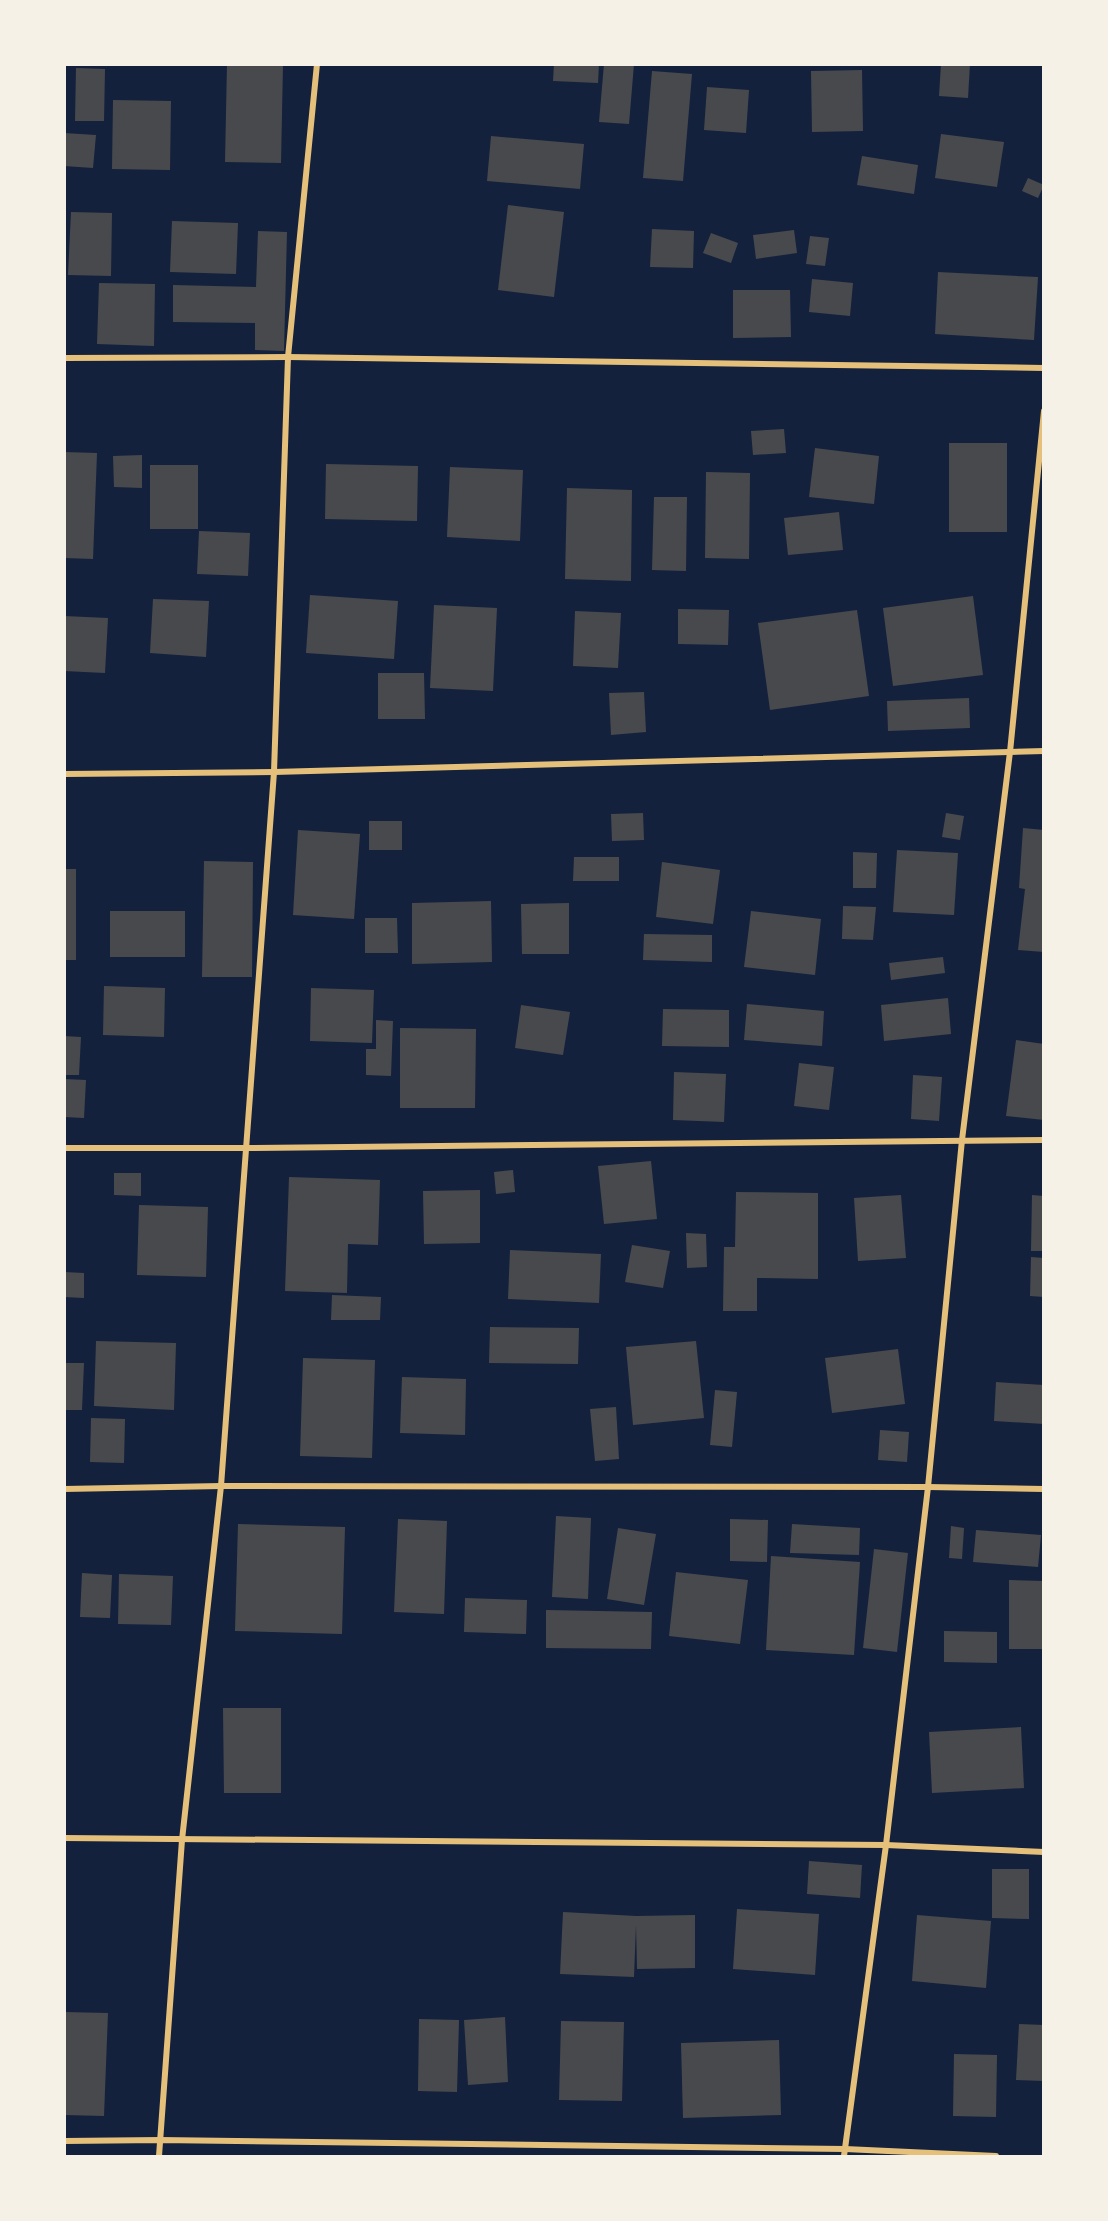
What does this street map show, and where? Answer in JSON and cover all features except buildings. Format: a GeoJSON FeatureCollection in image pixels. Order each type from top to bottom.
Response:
{"type":"FeatureCollection","features":[{"type":"Feature","properties":{"kind":"street"},"geometry":{"type":"LineString","coordinates":[[159,2157],[182,1840],[221,1486],[274,772],[288,357],[317,64]]}},
{"type":"Feature","properties":{"kind":"street"},"geometry":{"type":"LineString","coordinates":[[64,358],[288,357],[1044,368]]}},
{"type":"Feature","properties":{"kind":"street"},"geometry":{"type":"LineString","coordinates":[[844,2157],[886,1845],[928,1487],[962,1140],[1010,752],[1044,411]]}},
{"type":"Feature","properties":{"kind":"street"},"geometry":{"type":"LineString","coordinates":[[64,774],[274,772],[1044,751]]}},
{"type":"Feature","properties":{"kind":"street"},"geometry":{"type":"LineString","coordinates":[[64,1148],[1044,1140]]}},
{"type":"Feature","properties":{"kind":"street"},"geometry":{"type":"LineString","coordinates":[[64,1490],[221,1486],[928,1487],[1044,1490]]}},
{"type":"Feature","properties":{"kind":"street"},"geometry":{"type":"LineString","coordinates":[[64,1838],[886,1845],[1044,1852]]}},
{"type":"Feature","properties":{"kind":"street"},"geometry":{"type":"LineString","coordinates":[[64,2141],[160,2140],[845,2149],[996,2157]]}}]}
